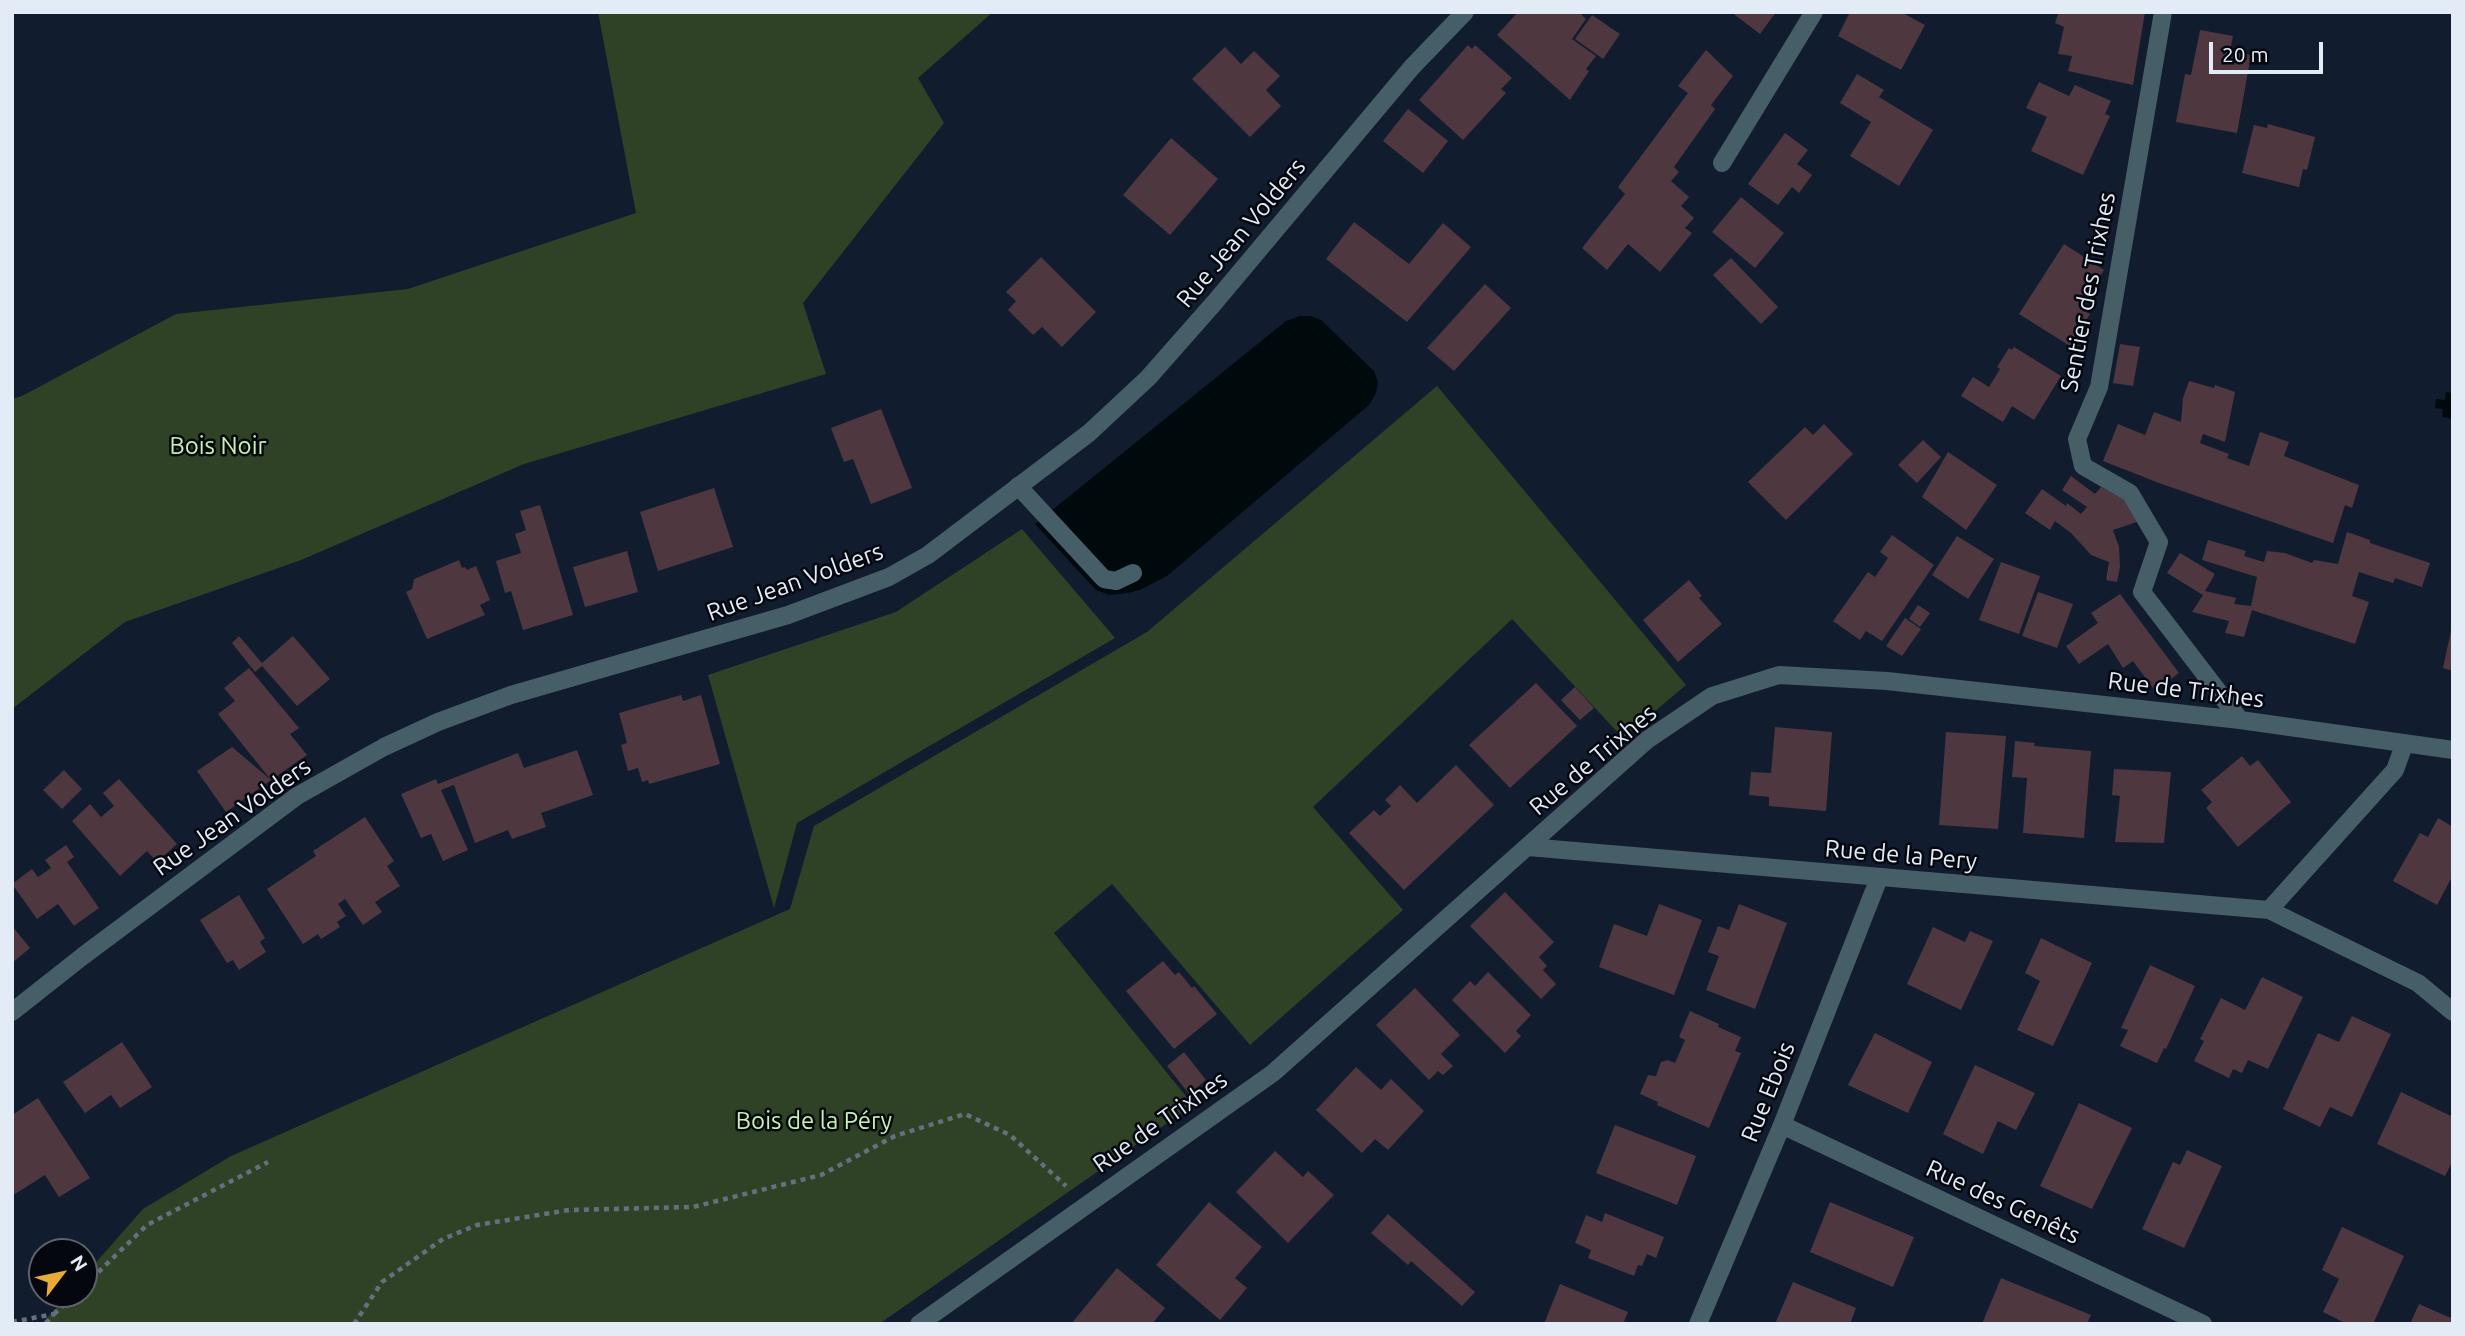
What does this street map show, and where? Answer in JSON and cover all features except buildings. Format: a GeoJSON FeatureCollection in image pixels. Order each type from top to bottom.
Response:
{"type":"FeatureCollection","features":[{"type":"Feature","properties":{"kind":"street","name":"Rue Jean Volders"},"geometry":{"type":"LineString","coordinates":[[12,1012],[297,796],[384,747],[438,722],[511,695],[731,633],[852,592],[890,577],[928,555],[1089,433],[1148,378],[1224,292],[1412,67],[1465,12]]}},
{"type":"Feature","properties":{"kind":"street"},"geometry":{"type":"LineString","coordinates":[[1722,163],[1814,12]]}},
{"type":"Feature","properties":{"kind":"street","name":"Sentier des Trixhes"},"geometry":{"type":"LineString","coordinates":[[2163,12],[2099,387],[2077,439],[2083,466],[2130,493],[2159,542],[2142,592],[2240,720]]}},
{"type":"Feature","properties":{"kind":"street"},"geometry":{"type":"LineString","coordinates":[[1018,486],[1104,579],[1116,581],[1133,573]]}},
{"type":"Feature","properties":{"kind":"street","name":"Rue de Trixhes"},"geometry":{"type":"LineString","coordinates":[[919,1324],[1273,1073],[1647,740],[1712,696],[1779,675],[1887,681],[2240,720],[2453,750]]}},
{"type":"Feature","properties":{"kind":"street"},"geometry":{"type":"LineString","coordinates":[[2269,910],[2395,770],[2404,745]]}},
{"type":"Feature","properties":{"kind":"street","name":"Rue de la Pery"},"geometry":{"type":"LineString","coordinates":[[1528,847],[2269,910],[2418,983],[2453,1012]]}},
{"type":"Feature","properties":{"kind":"street","name":"Rue Ebois"},"geometry":{"type":"LineString","coordinates":[[1698,1324],[1782,1125],[1880,878]]}},
{"type":"Feature","properties":{"kind":"street","name":"Rue des Genêts"},"geometry":{"type":"LineString","coordinates":[[1782,1125],[2171,1317],[2203,1324]]}},
{"type":"Feature","properties":{"kind":"path"},"geometry":{"type":"LineString","coordinates":[[354,1324],[382,1282],[443,1239],[477,1225],[569,1210],[693,1207],[821,1175],[895,1136],[965,1114],[1010,1136],[1086,1204]]}},
{"type":"Feature","properties":{"kind":"path"},"geometry":{"type":"LineString","coordinates":[[98,1272],[147,1225],[268,1162]]}},
{"type":"Feature","properties":{"kind":"path"},"geometry":{"type":"LineString","coordinates":[[45,1324],[61,1308]]}},
{"type":"Feature","properties":{"kind":"path"},"geometry":{"type":"LineString","coordinates":[[12,1322],[54,1314]]}},
{"type":"Feature","properties":{"kind":"green space","name":"Bois Noir"},"geometry":{"type":"Polygon","coordinates":[[[598,12],[993,12],[918,78],[944,123],[803,303],[826,374],[524,464],[301,560],[125,622],[12,709],[12,399],[176,314],[408,289],[636,213],[598,12]]]}},
{"type":"Feature","properties":{"kind":"green space","name":"Bois de la Péry"},"geometry":{"type":"Polygon","coordinates":[[[1437,386],[1686,685],[1623,738],[1512,619],[1313,807],[1403,910],[1250,1045],[1112,884],[1054,933],[1193,1105],[879,1324],[42,1324],[56,1308],[98,1308],[98,1260],[143,1209],[231,1156],[790,909],[814,826],[1147,632],[1437,386]]]}},
{"type":"Feature","properties":{"kind":"green space"},"geometry":{"type":"Polygon","coordinates":[[[1022,529],[1115,638],[797,823],[774,908],[708,675],[896,612],[1022,529]]]}},
{"type":"Feature","properties":{"kind":"shaded area"},"geometry":{"type":"Polygon","coordinates":[[[1300,316],[1321,320],[1374,371],[1378,382],[1376,393],[1369,405],[1167,576],[1140,590],[1127,593],[1110,595],[1096,590],[1035,524],[1286,321],[1300,316]]]}},
{"type":"Feature","properties":{"kind":"shaded area"},"geometry":{"type":"Polygon","coordinates":[[[2446,392],[2453,393],[2453,419],[2442,417],[2443,409],[2435,408],[2436,399],[2445,400],[2446,392]]]}}]}
